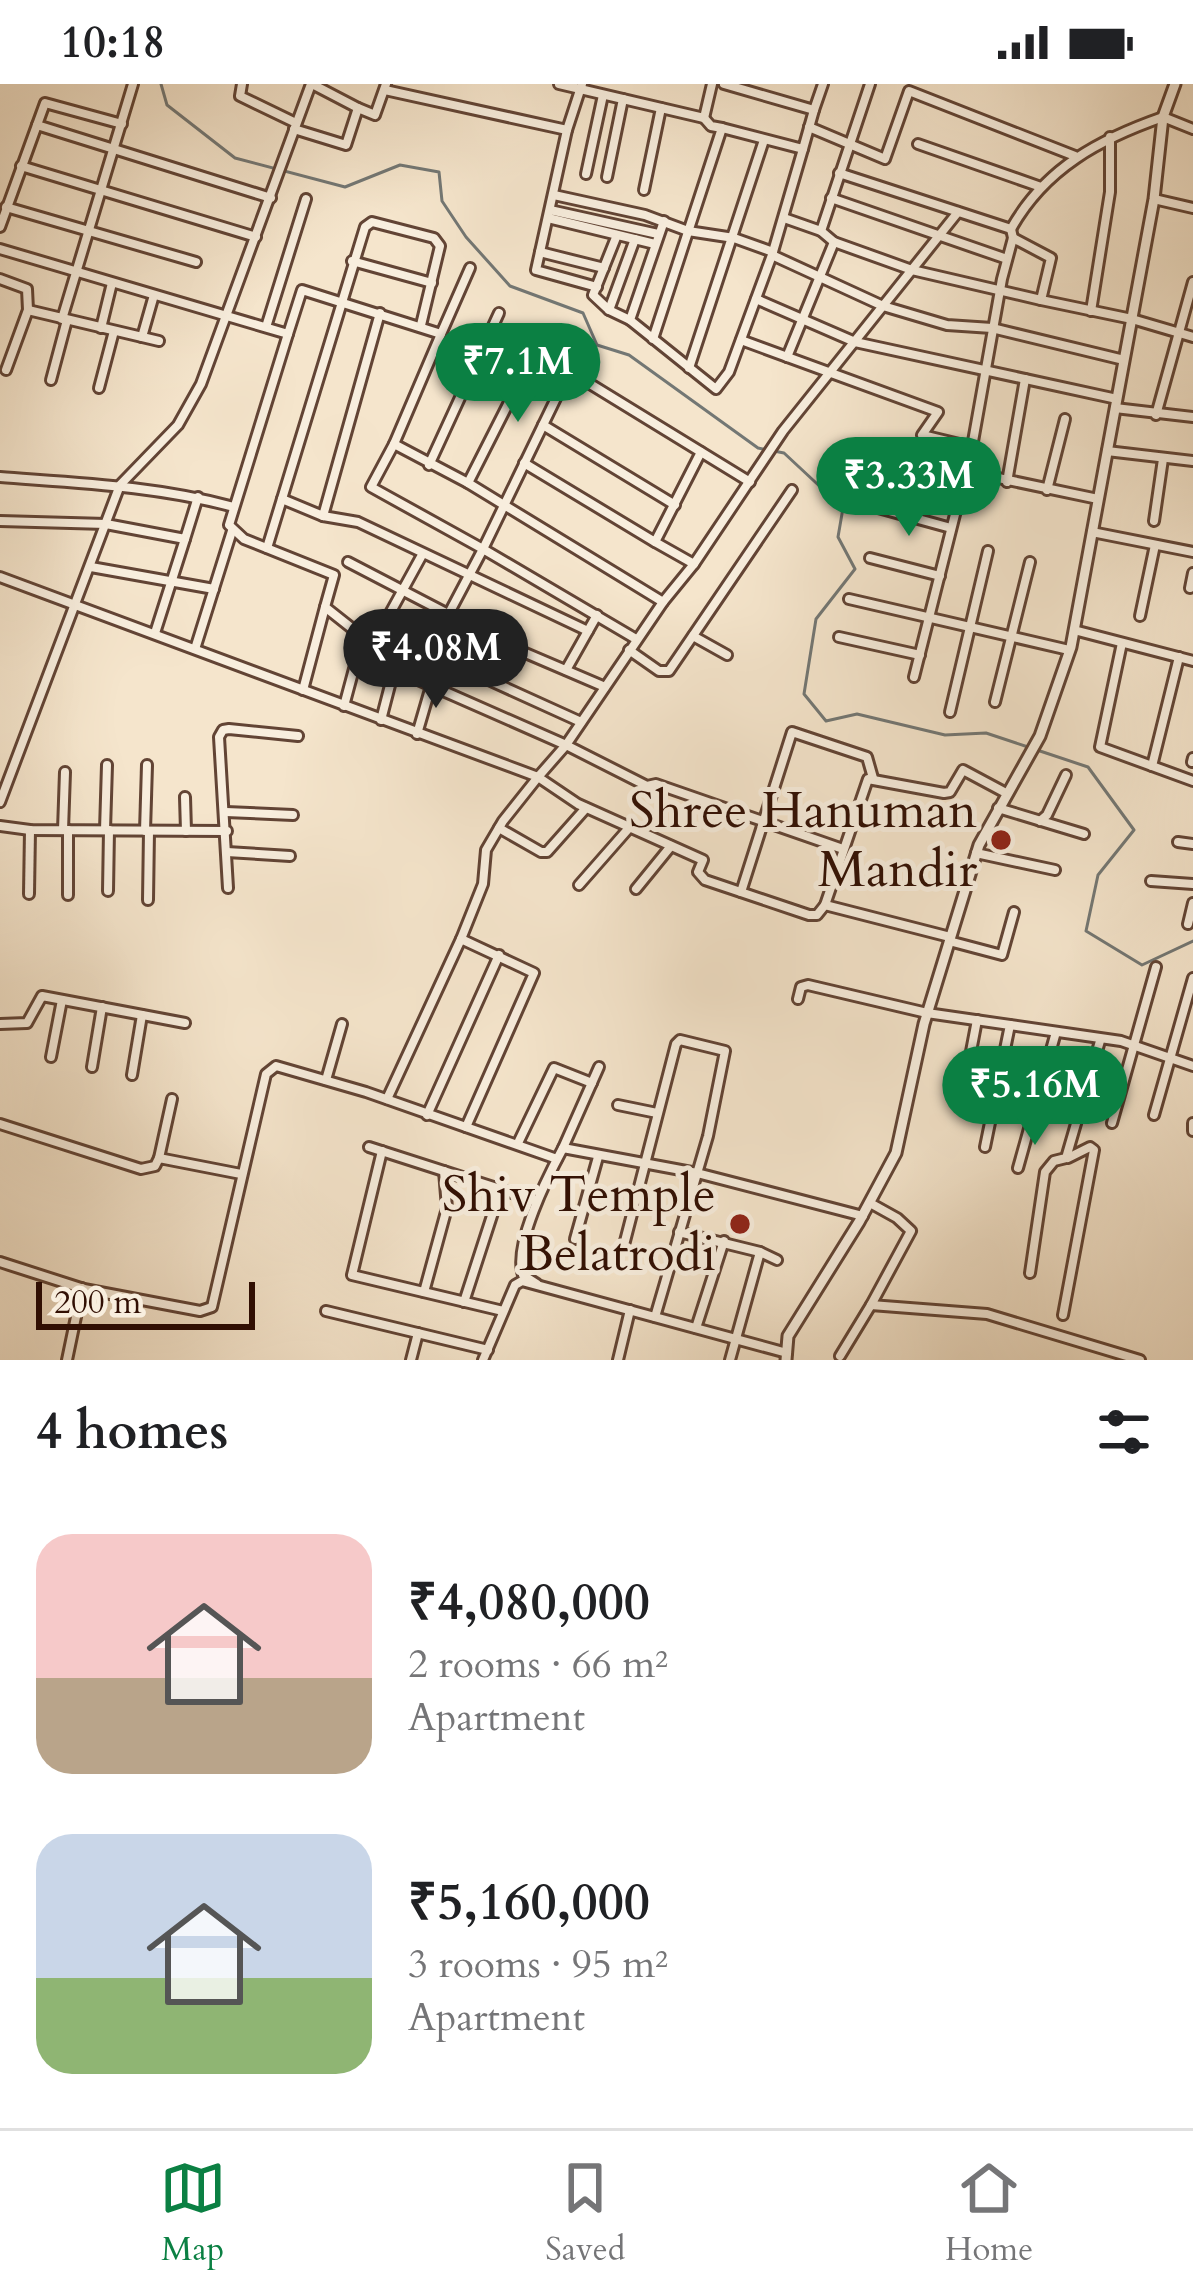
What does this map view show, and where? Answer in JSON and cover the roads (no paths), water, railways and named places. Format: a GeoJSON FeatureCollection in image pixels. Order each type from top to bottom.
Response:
{"type":"FeatureCollection","features":[{"type":"Feature","properties":{"kind":"street"},"geometry":{"type":"LineString","coordinates":[[51,380],[76,273],[133,84]]}},
{"type":"Feature","properties":{"kind":"street"},"geometry":{"type":"LineString","coordinates":[[242,84],[239,96],[295,126],[346,145],[358,109]]}},
{"type":"Feature","properties":{"kind":"street"},"geometry":{"type":"LineString","coordinates":[[0,802],[120,485],[178,424],[201,384],[312,84],[375,115],[385,87],[567,130]]}},
{"type":"Feature","properties":{"kind":"street"},"geometry":{"type":"LineString","coordinates":[[428,99],[432,84]]}},
{"type":"Feature","properties":{"kind":"street"},"geometry":{"type":"LineString","coordinates":[[559,84],[704,118],[711,126],[803,149]]}},
{"type":"Feature","properties":{"kind":"street"},"geometry":{"type":"LineString","coordinates":[[704,118],[712,84]]}},
{"type":"Feature","properties":{"kind":"street"},"geometry":{"type":"LineString","coordinates":[[724,84],[760,89],[814,110]]}},
{"type":"Feature","properties":{"kind":"street"},"geometry":{"type":"LineString","coordinates":[[617,235],[593,295],[716,389],[729,372],[757,299],[823,84]]}},
{"type":"Feature","properties":{"kind":"street"},"geometry":{"type":"LineString","coordinates":[[821,231],[870,84]]}},
{"type":"Feature","properties":{"kind":"street"},"geometry":{"type":"LineString","coordinates":[[326,1311],[486,1355],[515,1285],[522,1281],[787,1356],[788,1336],[863,1216],[896,1153],[927,1013],[976,853],[1040,736],[1069,650],[1154,199],[1163,117],[1175,84]]}},
{"type":"Feature","properties":{"kind":"street"},"geometry":{"type":"LineString","coordinates":[[581,87],[536,270],[596,287]]}},
{"type":"Feature","properties":{"kind":"street"},"geometry":{"type":"LineString","coordinates":[[809,128],[885,159],[909,91],[1076,157]]}},
{"type":"Feature","properties":{"kind":"street"},"geometry":{"type":"LineString","coordinates":[[586,173],[603,95]]}},
{"type":"Feature","properties":{"kind":"street"},"geometry":{"type":"LineString","coordinates":[[607,177],[623,99]]}},
{"type":"Feature","properties":{"kind":"street"},"geometry":{"type":"LineString","coordinates":[[0,227],[46,103],[122,124]]}},
{"type":"Feature","properties":{"kind":"street"},"geometry":{"type":"LineString","coordinates":[[644,190],[661,108]]}},
{"type":"Feature","properties":{"kind":"street"},"geometry":{"type":"LineString","coordinates":[[914,677],[972,447],[1012,233],[1024,205],[1076,157],[1110,137],[1163,117],[1193,129]]}},
{"type":"Feature","properties":{"kind":"street"},"geometry":{"type":"LineString","coordinates":[[37,125],[271,198]]}},
{"type":"Feature","properties":{"kind":"street"},"geometry":{"type":"LineString","coordinates":[[653,339],[722,128]]}},
{"type":"Feature","properties":{"kind":"street"},"geometry":{"type":"LineString","coordinates":[[1091,310],[1110,192],[1110,137]]}},
{"type":"Feature","properties":{"kind":"street"},"geometry":{"type":"LineString","coordinates":[[688,368],[764,140]]}},
{"type":"Feature","properties":{"kind":"street"},"geometry":{"type":"LineString","coordinates":[[918,144],[1041,187]]}},
{"type":"Feature","properties":{"kind":"street"},"geometry":{"type":"LineString","coordinates":[[20,166],[256,237]]}},
{"type":"Feature","properties":{"kind":"street"},"geometry":{"type":"LineString","coordinates":[[839,173],[1012,233],[1051,258],[1041,300]]}},
{"type":"Feature","properties":{"kind":"street"},"geometry":{"type":"LineString","coordinates":[[554,195],[688,231],[734,238],[883,306],[947,325],[992,328],[1124,360]]}},
{"type":"Feature","properties":{"kind":"street"},"geometry":{"type":"LineString","coordinates":[[831,198],[1007,260]]}},
{"type":"Feature","properties":{"kind":"street"},"geometry":{"type":"LineString","coordinates":[[266,327],[306,199]]}},
{"type":"Feature","properties":{"kind":"street"},"geometry":{"type":"LineString","coordinates":[[1154,199],[1193,208]]}},
{"type":"Feature","properties":{"kind":"street"},"geometry":{"type":"LineString","coordinates":[[6,207],[196,262]]}},
{"type":"Feature","properties":{"kind":"street"},"geometry":{"type":"LineString","coordinates":[[387,1099],[484,884],[486,850],[499,827],[566,745],[783,431],[958,212]]}},
{"type":"Feature","properties":{"kind":"street"},"geometry":{"type":"LineString","coordinates":[[549,214],[634,239],[657,239]]}},
{"type":"Feature","properties":{"kind":"street"},"geometry":{"type":"LineString","coordinates":[[549,214],[657,239]]}},
{"type":"Feature","properties":{"kind":"street"},"geometry":{"type":"LineString","coordinates":[[784,218],[912,270],[1193,337]]}},
{"type":"Feature","properties":{"kind":"street"},"geometry":{"type":"LineString","coordinates":[[268,548],[352,261],[364,227],[372,221],[434,238],[440,246],[421,326]]}},
{"type":"Feature","properties":{"kind":"street"},"geometry":{"type":"LineString","coordinates":[[630,320],[664,221]]}},
{"type":"Feature","properties":{"kind":"street"},"geometry":{"type":"LineString","coordinates":[[609,310],[634,239]]}},
{"type":"Feature","properties":{"kind":"street"},"geometry":{"type":"LineString","coordinates":[[788,357],[834,242]]}},
{"type":"Feature","properties":{"kind":"street"},"geometry":{"type":"LineString","coordinates":[[0,249],[288,334]]}},
{"type":"Feature","properties":{"kind":"street"},"geometry":{"type":"LineString","coordinates":[[540,252],[604,268]]}},
{"type":"Feature","properties":{"kind":"street"},"geometry":{"type":"LineString","coordinates":[[352,261],[432,284]]}},
{"type":"Feature","properties":{"kind":"street"},"geometry":{"type":"LineString","coordinates":[[470,268],[371,487],[636,639]]}},
{"type":"Feature","properties":{"kind":"street"},"geometry":{"type":"LineString","coordinates":[[0,279],[27,289],[28,310],[6,370]]}},
{"type":"Feature","properties":{"kind":"street"},"geometry":{"type":"LineString","coordinates":[[1156,415],[1193,282]]}},
{"type":"Feature","properties":{"kind":"street"},"geometry":{"type":"LineString","coordinates":[[100,328],[112,283]]}},
{"type":"Feature","properties":{"kind":"street"},"geometry":{"type":"LineString","coordinates":[[195,649],[302,290],[441,334]]}},
{"type":"Feature","properties":{"kind":"street"},"geometry":{"type":"LineString","coordinates":[[142,337],[154,295]]}},
{"type":"Feature","properties":{"kind":"street"},"geometry":{"type":"LineString","coordinates":[[757,299],[855,341],[1025,379],[1156,415],[1193,417]]}},
{"type":"Feature","properties":{"kind":"street"},"geometry":{"type":"LineString","coordinates":[[28,310],[159,341]]}},
{"type":"Feature","properties":{"kind":"street"},"geometry":{"type":"LineString","coordinates":[[323,515],[380,313]]}},
{"type":"Feature","properties":{"kind":"street"},"geometry":{"type":"LineString","coordinates":[[430,465],[499,314]]}},
{"type":"Feature","properties":{"kind":"street"},"geometry":{"type":"LineString","coordinates":[[99,388],[114,331]]}},
{"type":"Feature","properties":{"kind":"street"},"geometry":{"type":"LineString","coordinates":[[741,340],[938,412],[922,435],[972,447]]}},
{"type":"Feature","properties":{"kind":"street"},"geometry":{"type":"LineString","coordinates":[[468,483],[534,353]]}},
{"type":"Feature","properties":{"kind":"street"},"geometry":{"type":"LineString","coordinates":[[416,679],[571,367],[750,482]]}},
{"type":"Feature","properties":{"kind":"street"},"geometry":{"type":"LineString","coordinates":[[1007,482],[1025,379]]}},
{"type":"Feature","properties":{"kind":"street"},"geometry":{"type":"LineString","coordinates":[[1047,490],[1065,419]]}},
{"type":"Feature","properties":{"kind":"street"},"geometry":{"type":"LineString","coordinates":[[543,425],[675,505]]}},
{"type":"Feature","properties":{"kind":"street"},"geometry":{"type":"LineString","coordinates":[[394,444],[468,483],[663,602]]}},
{"type":"Feature","properties":{"kind":"street"},"geometry":{"type":"LineString","coordinates":[[1107,451],[1193,461]]}},
{"type":"Feature","properties":{"kind":"street"},"geometry":{"type":"LineString","coordinates":[[655,542],[700,452]]}},
{"type":"Feature","properties":{"kind":"street"},"geometry":{"type":"LineString","coordinates":[[1154,521],[1162,459]]}},
{"type":"Feature","properties":{"kind":"street"},"geometry":{"type":"LineString","coordinates":[[524,463],[694,564]]}},
{"type":"Feature","properties":{"kind":"street"},"geometry":{"type":"LineString","coordinates":[[965,471],[1098,499]]}},
{"type":"Feature","properties":{"kind":"street"},"geometry":{"type":"LineString","coordinates":[[903,473],[961,488]]}},
{"type":"Feature","properties":{"kind":"street"},"geometry":{"type":"LineString","coordinates":[[0,478],[120,485],[234,507]]}},
{"type":"Feature","properties":{"kind":"street"},"geometry":{"type":"LineString","coordinates":[[629,650],[659,671],[669,671],[792,490]]}},
{"type":"Feature","properties":{"kind":"street"},"geometry":{"type":"LineString","coordinates":[[155,633],[198,497]]}},
{"type":"Feature","properties":{"kind":"street"},"geometry":{"type":"LineString","coordinates":[[282,500],[358,522],[588,631]]}},
{"type":"Feature","properties":{"kind":"street"},"geometry":{"type":"LineString","coordinates":[[878,508],[951,528]]}},
{"type":"Feature","properties":{"kind":"street"},"geometry":{"type":"LineString","coordinates":[[0,521],[106,524],[185,539]]}},
{"type":"Feature","properties":{"kind":"street"},"geometry":{"type":"LineString","coordinates":[[232,531],[334,575],[303,690]]}},
{"type":"Feature","properties":{"kind":"street"},"geometry":{"type":"LineString","coordinates":[[1092,532],[1193,552]]}},
{"type":"Feature","properties":{"kind":"street"},"geometry":{"type":"LineString","coordinates":[[1140,616],[1155,544]]}},
{"type":"Feature","properties":{"kind":"street"},"geometry":{"type":"LineString","coordinates":[[950,712],[988,551]]}},
{"type":"Feature","properties":{"kind":"street"},"geometry":{"type":"LineString","coordinates":[[422,555],[383,626],[430,652]]}},
{"type":"Feature","properties":{"kind":"street"},"geometry":{"type":"LineString","coordinates":[[869,557],[940,576]]}},
{"type":"Feature","properties":{"kind":"street"},"geometry":{"type":"LineString","coordinates":[[348,562],[490,638],[605,687]]}},
{"type":"Feature","properties":{"kind":"street"},"geometry":{"type":"LineString","coordinates":[[995,702],[1030,562]]}},
{"type":"Feature","properties":{"kind":"street"},"geometry":{"type":"LineString","coordinates":[[91,567],[214,589]]}},
{"type":"Feature","properties":{"kind":"street"},"geometry":{"type":"LineString","coordinates":[[1190,588],[1193,573]]}},
{"type":"Feature","properties":{"kind":"street"},"geometry":{"type":"LineString","coordinates":[[0,577],[538,777],[586,808],[703,860],[700,877],[809,915],[825,905],[865,782],[874,778],[944,793],[950,792],[963,770],[1006,793]]}},
{"type":"Feature","properties":{"kind":"street"},"geometry":{"type":"LineString","coordinates":[[850,599],[1069,650]]}},
{"type":"Feature","properties":{"kind":"street"},"geometry":{"type":"LineString","coordinates":[[325,607],[416,679],[566,745],[646,787],[656,784],[843,849]]}},
{"type":"Feature","properties":{"kind":"street"},"geometry":{"type":"LineString","coordinates":[[566,670],[596,616]]}},
{"type":"Feature","properties":{"kind":"street"},"geometry":{"type":"LineString","coordinates":[[1074,630],[1193,661]]}},
{"type":"Feature","properties":{"kind":"street"},"geometry":{"type":"LineString","coordinates":[[693,636],[727,655]]}},
{"type":"Feature","properties":{"kind":"street"},"geometry":{"type":"LineString","coordinates":[[839,637],[920,655]]}},
{"type":"Feature","properties":{"kind":"street"},"geometry":{"type":"LineString","coordinates":[[490,638],[478,671],[482,677],[581,722]]}},
{"type":"Feature","properties":{"kind":"street"},"geometry":{"type":"LineString","coordinates":[[344,706],[362,639]]}},
{"type":"Feature","properties":{"kind":"street"},"geometry":{"type":"LineString","coordinates":[[1122,643],[1100,747],[1193,782]]}},
{"type":"Feature","properties":{"kind":"street"},"geometry":{"type":"LineString","coordinates":[[1153,766],[1178,657]]}},
{"type":"Feature","properties":{"kind":"street"},"geometry":{"type":"LineString","coordinates":[[381,720],[395,666]]}},
{"type":"Feature","properties":{"kind":"street"},"geometry":{"type":"LineString","coordinates":[[417,734],[431,686]]}},
{"type":"Feature","properties":{"kind":"street"},"geometry":{"type":"LineString","coordinates":[[228,888],[219,737],[223,730],[298,736]]}},
{"type":"Feature","properties":{"kind":"street"},"geometry":{"type":"LineString","coordinates":[[741,892],[792,732],[867,757],[874,778]]}},
{"type":"Feature","properties":{"kind":"street"},"geometry":{"type":"LineString","coordinates":[[106,764],[108,891]]}},
{"type":"Feature","properties":{"kind":"street"},"geometry":{"type":"LineString","coordinates":[[146,765],[148,900]]}},
{"type":"Feature","properties":{"kind":"street"},"geometry":{"type":"LineString","coordinates":[[65,772],[68,896]]}},
{"type":"Feature","properties":{"kind":"street"},"geometry":{"type":"LineString","coordinates":[[1039,822],[1048,814],[1066,775]]}},
{"type":"Feature","properties":{"kind":"street"},"geometry":{"type":"LineString","coordinates":[[185,797],[186,832]]}},
{"type":"Feature","properties":{"kind":"street"},"geometry":{"type":"LineString","coordinates":[[499,827],[547,851],[586,808]]}},
{"type":"Feature","properties":{"kind":"street"},"geometry":{"type":"LineString","coordinates":[[998,808],[1084,834]]}},
{"type":"Feature","properties":{"kind":"street"},"geometry":{"type":"LineString","coordinates":[[226,812],[293,815]]}},
{"type":"Feature","properties":{"kind":"street"},"geometry":{"type":"LineString","coordinates":[[0,826],[227,831]]}},
{"type":"Feature","properties":{"kind":"street"},"geometry":{"type":"LineString","coordinates":[[579,885],[629,828]]}},
{"type":"Feature","properties":{"kind":"street"},"geometry":{"type":"LineString","coordinates":[[29,894],[30,830]]}},
{"type":"Feature","properties":{"kind":"street"},"geometry":{"type":"LineString","coordinates":[[1178,842],[1193,844]]}},
{"type":"Feature","properties":{"kind":"street"},"geometry":{"type":"LineString","coordinates":[[636,889],[671,846]]}},
{"type":"Feature","properties":{"kind":"street"},"geometry":{"type":"LineString","coordinates":[[227,851],[290,856]]}},
{"type":"Feature","properties":{"kind":"street"},"geometry":{"type":"LineString","coordinates":[[976,853],[1055,870]]}},
{"type":"Feature","properties":{"kind":"street"},"geometry":{"type":"LineString","coordinates":[[1150,881],[1193,884]]}},
{"type":"Feature","properties":{"kind":"street"},"geometry":{"type":"LineString","coordinates":[[1188,924],[1193,903]]}},
{"type":"Feature","properties":{"kind":"street"},"geometry":{"type":"LineString","coordinates":[[825,905],[1002,955],[1015,912]]}},
{"type":"Feature","properties":{"kind":"street"},"geometry":{"type":"LineString","coordinates":[[461,939],[531,970],[534,976],[466,1127]]}},
{"type":"Feature","properties":{"kind":"street"},"geometry":{"type":"LineString","coordinates":[[427,1115],[499,955]]}},
{"type":"Feature","properties":{"kind":"street"},"geometry":{"type":"LineString","coordinates":[[1112,1123],[1156,967]]}},
{"type":"Feature","properties":{"kind":"street"},"geometry":{"type":"LineString","coordinates":[[1154,1114],[1193,978]]}},
{"type":"Feature","properties":{"kind":"street"},"geometry":{"type":"LineString","coordinates":[[798,998],[801,987],[808,986],[927,1013],[1135,1046],[1193,1066]]}},
{"type":"Feature","properties":{"kind":"street"},"geometry":{"type":"LineString","coordinates":[[0,1024],[27,1023],[38,997],[185,1022]]}},
{"type":"Feature","properties":{"kind":"street"},"geometry":{"type":"LineString","coordinates":[[51,1057],[62,1000]]}},
{"type":"Feature","properties":{"kind":"street"},"geometry":{"type":"LineString","coordinates":[[92,1067],[102,1007]]}},
{"type":"Feature","properties":{"kind":"street"},"geometry":{"type":"LineString","coordinates":[[132,1075],[142,1015]]}},
{"type":"Feature","properties":{"kind":"street"},"geometry":{"type":"LineString","coordinates":[[964,1082],[976,1020]]}},
{"type":"Feature","properties":{"kind":"street"},"geometry":{"type":"LineString","coordinates":[[326,1080],[342,1024]]}},
{"type":"Feature","properties":{"kind":"street"},"geometry":{"type":"LineString","coordinates":[[985,1147],[1010,1025]]}},
{"type":"Feature","properties":{"kind":"street"},"geometry":{"type":"LineString","coordinates":[[1018,1168],[1056,1032]]}},
{"type":"Feature","properties":{"kind":"street"},"geometry":{"type":"LineString","coordinates":[[624,1245],[680,1040],[725,1051],[697,1173],[655,1317]]}},
{"type":"Feature","properties":{"kind":"street"},"geometry":{"type":"LineString","coordinates":[[1066,1158],[1100,1040]]}},
{"type":"Feature","properties":{"kind":"street"},"geometry":{"type":"LineString","coordinates":[[0,1262],[82,1288],[200,1311],[212,1307],[268,1071],[282,1066],[557,1159]]}},
{"type":"Feature","properties":{"kind":"street"},"geometry":{"type":"LineString","coordinates":[[537,1284],[523,1275],[520,1264],[537,1201],[599,1067]]}},
{"type":"Feature","properties":{"kind":"street"},"geometry":{"type":"LineString","coordinates":[[518,1144],[554,1068],[592,1083]]}},
{"type":"Feature","properties":{"kind":"street"},"geometry":{"type":"LineString","coordinates":[[0,1124],[141,1169],[154,1166],[159,1158],[172,1099]]}},
{"type":"Feature","properties":{"kind":"street"},"geometry":{"type":"LineString","coordinates":[[618,1106],[657,1113]]}},
{"type":"Feature","properties":{"kind":"street"},"geometry":{"type":"LineString","coordinates":[[1034,1109],[1076,1118]]}},
{"type":"Feature","properties":{"kind":"street"},"geometry":{"type":"LineString","coordinates":[[369,1147],[537,1201]]}},
{"type":"Feature","properties":{"kind":"street"},"geometry":{"type":"LineString","coordinates":[[1030,1273],[1045,1172],[1054,1161],[1090,1147],[1094,1150],[1063,1315]]}},
{"type":"Feature","properties":{"kind":"street"},"geometry":{"type":"LineString","coordinates":[[563,1148],[697,1173],[863,1216]]}},
{"type":"Feature","properties":{"kind":"street"},"geometry":{"type":"LineString","coordinates":[[382,1151],[352,1275],[503,1311]]}},
{"type":"Feature","properties":{"kind":"street"},"geometry":{"type":"LineString","coordinates":[[575,1239],[598,1157]]}},
{"type":"Feature","properties":{"kind":"street"},"geometry":{"type":"LineString","coordinates":[[159,1158],[241,1174]]}},
{"type":"Feature","properties":{"kind":"street"},"geometry":{"type":"LineString","coordinates":[[424,1292],[447,1208],[444,1171]]}},
{"type":"Feature","properties":{"kind":"street"},"geometry":{"type":"LineString","coordinates":[[464,1302],[501,1188]]}},
{"type":"Feature","properties":{"kind":"street"},"geometry":{"type":"LineString","coordinates":[[840,1356],[911,1232],[869,1203]]}},
{"type":"Feature","properties":{"kind":"street"},"geometry":{"type":"LineString","coordinates":[[680,1232],[777,1260]]}},
{"type":"Feature","properties":{"kind":"street"},"geometry":{"type":"LineString","coordinates":[[696,1328],[724,1241]]}},
{"type":"Feature","properties":{"kind":"street"},"geometry":{"type":"LineString","coordinates":[[730,1360],[760,1252]]}},
{"type":"Feature","properties":{"kind":"street"},"geometry":{"type":"LineString","coordinates":[[67,1360],[82,1288]]}},
{"type":"Feature","properties":{"kind":"street"},"geometry":{"type":"LineString","coordinates":[[871,1305],[987,1314],[1140,1360]]}},
{"type":"Feature","properties":{"kind":"street"},"geometry":{"type":"LineString","coordinates":[[618,1360],[630,1310]]}},
{"type":"Feature","properties":{"kind":"street"},"geometry":{"type":"LineString","coordinates":[[411,1360],[418,1333]]}},
{"type":"Feature","properties":{"kind":"waterway"},"geometry":{"type":"LineString","coordinates":[[161,84],[167,105],[235,158],[345,187],[400,165],[439,172],[442,201],[466,237],[510,286],[583,313],[597,345],[629,355],[758,448],[784,453],[843,508],[838,537],[855,569],[816,619],[804,694],[826,721],[857,714],[945,735],[986,733],[1028,747]]}},
{"type":"Feature","properties":{"kind":"waterway"},"geometry":{"type":"LineString","coordinates":[[1037,750],[1088,767],[1134,830],[1098,875],[1086,931],[1142,965],[1193,941]]}},
{"type":"Feature","properties":{"kind":"place","name":"Shree Hanuman Mandir"},"geometry":{"type":"Point","coordinates":[1001,840]}},
{"type":"Feature","properties":{"kind":"place","name":"Shiv Temple Belatrodi"},"geometry":{"type":"Point","coordinates":[740,1224]}}]}
